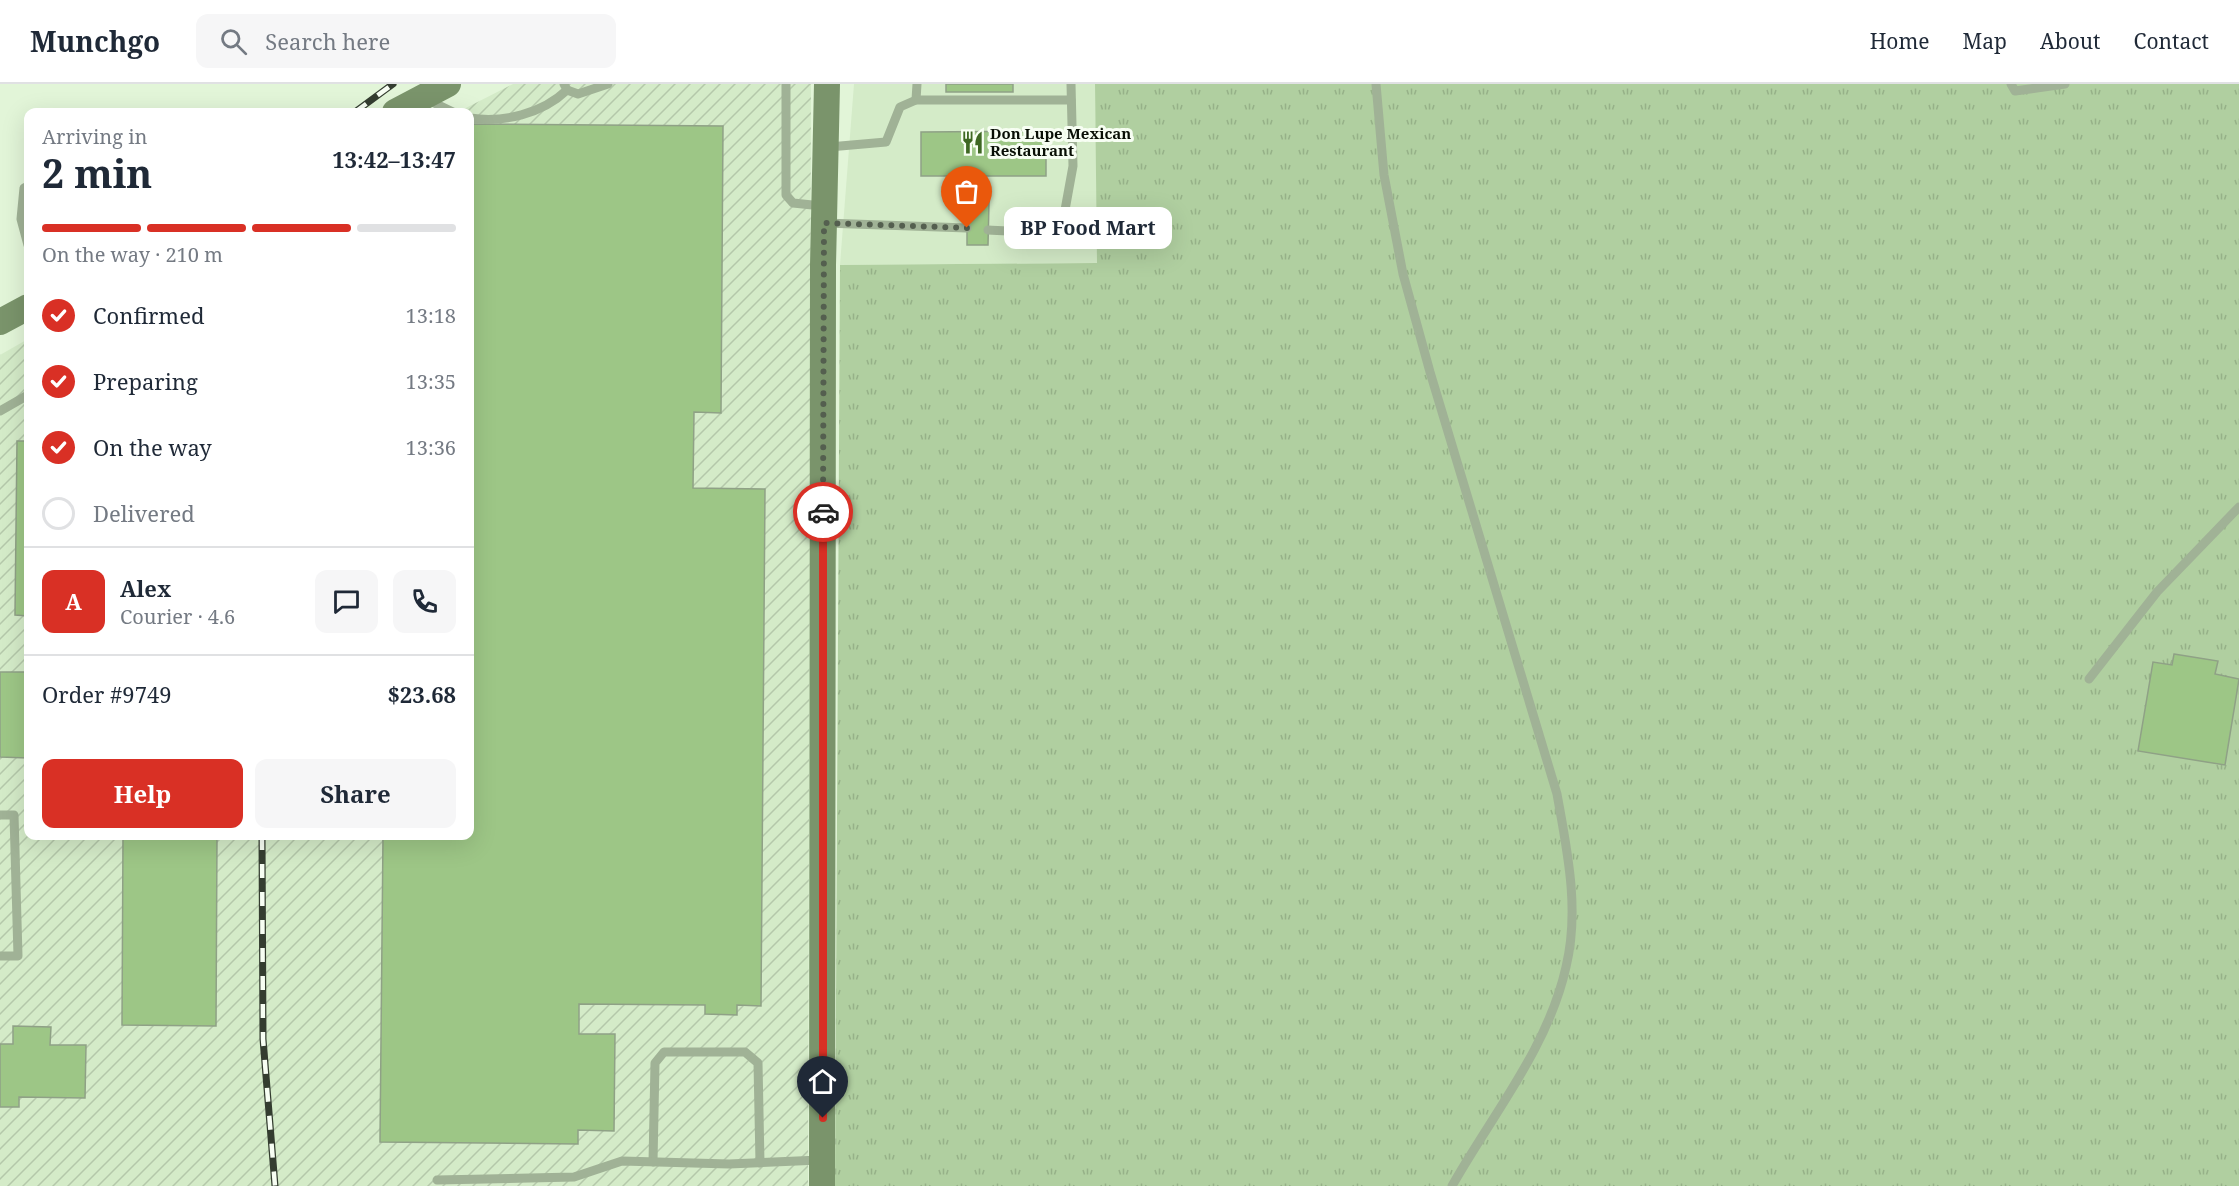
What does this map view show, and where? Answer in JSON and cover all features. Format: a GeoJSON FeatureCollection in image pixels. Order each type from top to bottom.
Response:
{"type":"FeatureCollection","features":[{"type":"Feature","properties":{"kind":"street"},"geometry":{"type":"LineString","coordinates":[[402,108],[448,84]]}},
{"type":"Feature","properties":{"kind":"street"},"geometry":{"type":"LineString","coordinates":[[822,1186],[824,215],[827,84]]}},
{"type":"Feature","properties":{"kind":"lane"},"geometry":{"type":"LineString","coordinates":[[474,118],[494,120],[514,117],[548,103],[565,87],[578,94],[608,84]]}},
{"type":"Feature","properties":{"kind":"lane"},"geometry":{"type":"LineString","coordinates":[[786,84],[786,195],[793,203],[824,215],[967,228]]}},
{"type":"Feature","properties":{"kind":"lane"},"geometry":{"type":"LineString","coordinates":[[916,100],[917,84]]}},
{"type":"Feature","properties":{"kind":"lane"},"geometry":{"type":"LineString","coordinates":[[988,230],[1022,232],[1050,228],[1063,220],[1073,166],[1071,84]]}},
{"type":"Feature","properties":{"kind":"lane"},"geometry":{"type":"LineString","coordinates":[[1376,84],[1384,176],[1403,274],[1430,372],[1557,794],[1571,883],[1571,927],[1568,956],[1556,1004],[1519,1077],[1452,1186]]}},
{"type":"Feature","properties":{"kind":"lane"},"geometry":{"type":"LineString","coordinates":[[2011,84],[2015,91],[2065,84]]}},
{"type":"Feature","properties":{"kind":"lane"},"geometry":{"type":"LineString","coordinates":[[423,97],[445,108]]}},
{"type":"Feature","properties":{"kind":"lane"},"geometry":{"type":"LineString","coordinates":[[825,147],[886,142],[900,107],[916,100],[1071,100]]}},
{"type":"Feature","properties":{"kind":"lane"},"geometry":{"type":"LineString","coordinates":[[24,188],[21,219],[24,230]]}},
{"type":"Feature","properties":{"kind":"lane"},"geometry":{"type":"LineString","coordinates":[[0,411],[24,397]]}},
{"type":"Feature","properties":{"kind":"lane"},"geometry":{"type":"LineString","coordinates":[[2089,679],[2157,592],[2239,507]]}},
{"type":"Feature","properties":{"kind":"lane"},"geometry":{"type":"LineString","coordinates":[[0,815],[14,815],[18,956],[0,956]]}},
{"type":"Feature","properties":{"kind":"lane"},"geometry":{"type":"LineString","coordinates":[[653,1162],[655,1063],[664,1052],[745,1052],[758,1063],[760,1163]]}},
{"type":"Feature","properties":{"kind":"lane"},"geometry":{"type":"LineString","coordinates":[[437,1180],[574,1177],[622,1161],[760,1163],[822,1160]]}},
{"type":"Feature","properties":{"kind":"shaded area"},"geometry":{"type":"Polygon","coordinates":[[[513,84],[811,84],[808,1186],[0,1186],[0,355],[24,341],[24,840],[474,840],[474,108],[466,108],[513,84]]]}},
{"type":"Feature","properties":{"kind":"shaded area"},"geometry":{"type":"Polygon","coordinates":[[[854,84],[1095,84],[1098,263],[840,265],[854,84]]]}},
{"type":"Feature","properties":{"kind":"green space"},"geometry":{"type":"Polygon","coordinates":[[[1095,84],[2239,84],[2239,1186],[835,1186],[840,265],[1097,263],[1095,84]]]}},
{"type":"Feature","properties":{"kind":"building"},"geometry":{"type":"Polygon","coordinates":[[[946,84],[1013,84],[1013,92],[946,92],[946,84]]]}},
{"type":"Feature","properties":{"kind":"building"},"geometry":{"type":"Polygon","coordinates":[[[474,124],[723,126],[721,413],[694,412],[693,488],[765,489],[761,1006],[737,1005],[737,1015],[705,1014],[705,1005],[579,1004],[579,1034],[615,1034],[614,1131],[578,1130],[578,1144],[380,1142],[383,840],[474,840],[474,124]]]}},
{"type":"Feature","properties":{"kind":"building"},"geometry":{"type":"Polygon","coordinates":[[[1046,131],[1046,176],[921,176],[921,132],[1046,131]]]}},
{"type":"Feature","properties":{"kind":"building"},"geometry":{"type":"Polygon","coordinates":[[[967,202],[989,202],[988,245],[967,245],[967,202]]]}},
{"type":"Feature","properties":{"kind":"building"},"geometry":{"type":"Polygon","coordinates":[[[17,441],[24,441],[24,616],[15,615],[17,441]]]}},
{"type":"Feature","properties":{"kind":"building"},"geometry":{"type":"Polygon","coordinates":[[[2174,654],[2218,661],[2215,674],[2239,679],[2225,765],[2138,751],[2153,662],[2172,665],[2174,654]]]}},
{"type":"Feature","properties":{"kind":"building"},"geometry":{"type":"Polygon","coordinates":[[[0,672],[24,672],[24,758],[0,757],[0,672]]]}},
{"type":"Feature","properties":{"kind":"building"},"geometry":{"type":"Polygon","coordinates":[[[123,840],[217,840],[216,1026],[122,1025],[123,840]]]}},
{"type":"Feature","properties":{"kind":"building"},"geometry":{"type":"Polygon","coordinates":[[[13,1026],[51,1027],[50,1045],[86,1045],[85,1098],[19,1097],[19,1107],[0,1107],[0,1044],[13,1044],[13,1026]]]}},
{"type":"Feature","properties":{"kind":"railway"},"geometry":{"type":"LineString","coordinates":[[360,108],[393,84]]}},
{"type":"Feature","properties":{"kind":"railway"},"geometry":{"type":"LineString","coordinates":[[262,840],[263,1039],[275,1186]]}},
{"type":"Feature","properties":{"kind":"way so far"},"geometry":{"type":"LineString","coordinates":[[823,512],[824,223],[967,228]]}},
{"type":"Feature","properties":{"kind":"place","name":"Don Lupe Mexican Restaurant"},"geometry":{"type":"Point","coordinates":[972,142]}},
{"type":"Feature","properties":{"kind":"place","name":"BP Food Mart"},"geometry":{"type":"Point","coordinates":[967,228]}},
{"type":"Feature","properties":{"kind":"route"},"geometry":{"type":"LineString","coordinates":[[823,512],[823,1118]]}}]}
